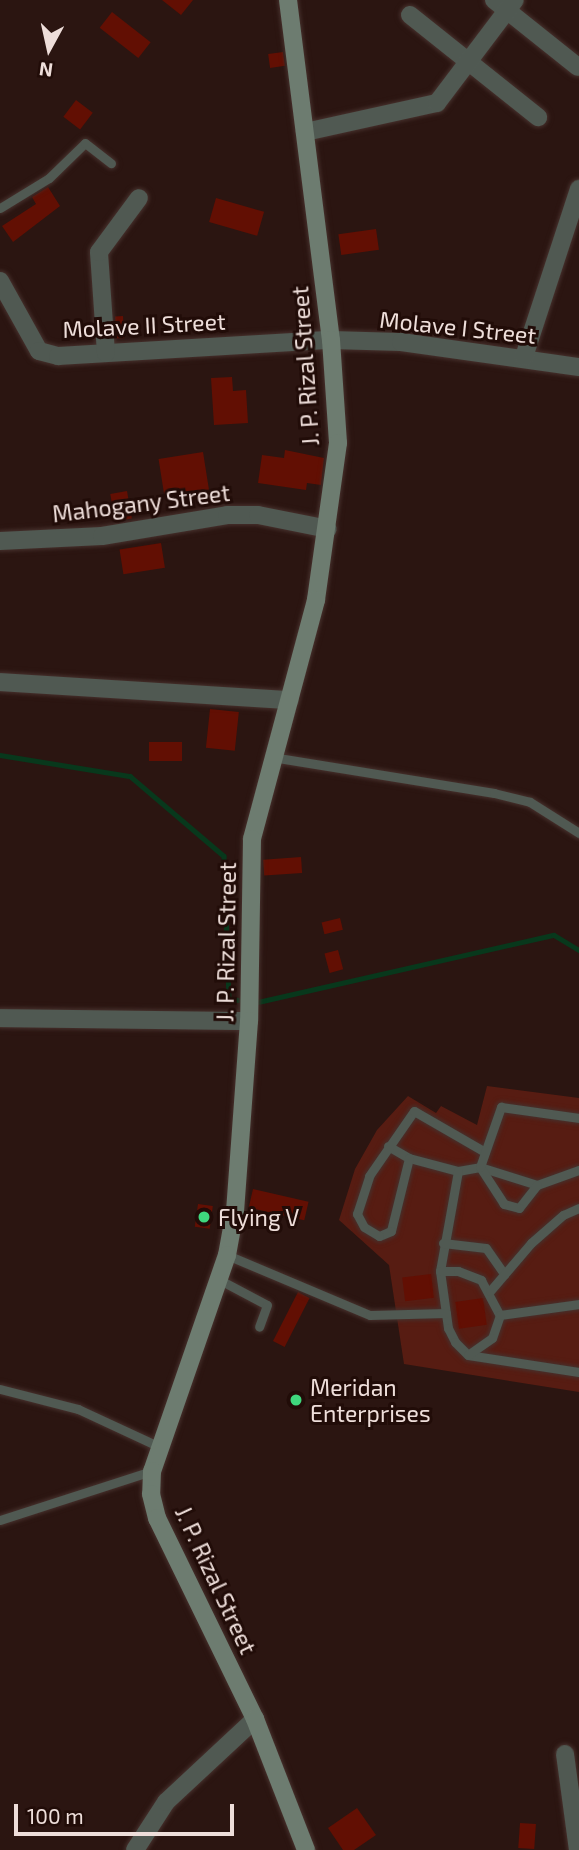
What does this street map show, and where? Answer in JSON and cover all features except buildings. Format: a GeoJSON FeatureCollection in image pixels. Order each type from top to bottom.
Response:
{"type":"FeatureCollection","features":[{"type":"Feature","properties":{"kind":"main road","name":"J. P. Rizal Street"},"geometry":{"type":"LineString","coordinates":[[288,0],[331,340],[338,443],[316,600],[252,839],[249,1021],[239,1176],[227,1255],[152,1471],[158,1518],[255,1719],[306,1850]]}},
{"type":"Feature","properties":{"kind":"street"},"geometry":{"type":"LineString","coordinates":[[305,132],[426,108],[437,103],[505,4],[578,67]]}},
{"type":"Feature","properties":{"kind":"street"},"geometry":{"type":"LineString","coordinates":[[410,15],[538,117]]}},
{"type":"Feature","properties":{"kind":"street"},"geometry":{"type":"LineString","coordinates":[[524,357],[579,189]]}},
{"type":"Feature","properties":{"kind":"street"},"geometry":{"type":"LineString","coordinates":[[106,353],[99,252],[139,198]]}},
{"type":"Feature","properties":{"kind":"street","name":"Molave II Street"},"geometry":{"type":"LineString","coordinates":[[0,281],[39,351],[58,356],[331,340]]}},
{"type":"Feature","properties":{"kind":"street","name":"Molave I Street"},"geometry":{"type":"LineString","coordinates":[[331,340],[401,342],[524,357],[579,367]]}},
{"type":"Feature","properties":{"kind":"street","name":"Mahogany Street"},"geometry":{"type":"LineString","coordinates":[[0,541],[102,536],[228,515],[258,515],[328,528]]}},
{"type":"Feature","properties":{"kind":"street"},"geometry":{"type":"LineString","coordinates":[[0,682],[289,700]]}},
{"type":"Feature","properties":{"kind":"street"},"geometry":{"type":"LineString","coordinates":[[0,1018],[249,1021]]}},
{"type":"Feature","properties":{"kind":"street"},"geometry":{"type":"LineString","coordinates":[[135,1850],[166,1802],[255,1719]]}},
{"type":"Feature","properties":{"kind":"street"},"geometry":{"type":"LineString","coordinates":[[565,1754],[579,1850]]}},
{"type":"Feature","properties":{"kind":"lane"},"geometry":{"type":"LineString","coordinates":[[0,208],[49,178],[85,143],[111,163]]}},
{"type":"Feature","properties":{"kind":"lane"},"geometry":{"type":"LineString","coordinates":[[272,757],[494,793],[530,802],[579,833]]}},
{"type":"Feature","properties":{"kind":"lane"},"geometry":{"type":"LineString","coordinates":[[480,1167],[502,1107],[579,1118]]}},
{"type":"Feature","properties":{"kind":"lane"},"geometry":{"type":"LineString","coordinates":[[409,1158],[391,1231],[379,1236],[364,1227],[357,1214],[369,1176],[414,1111],[485,1152]]}},
{"type":"Feature","properties":{"kind":"lane"},"geometry":{"type":"LineString","coordinates":[[388,1146],[409,1158],[458,1171],[480,1167],[537,1185]]}},
{"type":"Feature","properties":{"kind":"lane"},"geometry":{"type":"LineString","coordinates":[[480,1167],[504,1204],[519,1208],[537,1185],[579,1170]]}},
{"type":"Feature","properties":{"kind":"lane"},"geometry":{"type":"LineString","coordinates":[[458,1171],[440,1271],[446,1313],[455,1342],[467,1355],[579,1372]]}},
{"type":"Feature","properties":{"kind":"lane"},"geometry":{"type":"LineString","coordinates":[[490,1291],[531,1243],[563,1215],[579,1208]]}},
{"type":"Feature","properties":{"kind":"lane"},"geometry":{"type":"LineString","coordinates":[[443,1243],[486,1248],[504,1274]]}},
{"type":"Feature","properties":{"kind":"lane"},"geometry":{"type":"LineString","coordinates":[[227,1255],[370,1315],[446,1313]]}},
{"type":"Feature","properties":{"kind":"lane"},"geometry":{"type":"LineString","coordinates":[[440,1271],[458,1271],[481,1280],[490,1291],[500,1315],[492,1338],[467,1355]]}},
{"type":"Feature","properties":{"kind":"lane"},"geometry":{"type":"LineString","coordinates":[[218,1279],[267,1305],[259,1327]]}},
{"type":"Feature","properties":{"kind":"lane"},"geometry":{"type":"LineString","coordinates":[[500,1315],[579,1304]]}},
{"type":"Feature","properties":{"kind":"lane"},"geometry":{"type":"LineString","coordinates":[[0,1389],[78,1409],[160,1447]]}},
{"type":"Feature","properties":{"kind":"lane"},"geometry":{"type":"LineString","coordinates":[[0,1520],[152,1471]]}},
{"type":"Feature","properties":{"kind":"shaded area"},"geometry":{"type":"Polygon","coordinates":[[[487,1086],[579,1098],[579,1392],[404,1364],[389,1265],[339,1220],[355,1169],[377,1130],[408,1096],[436,1113],[441,1106],[477,1125],[487,1086]]]}},
{"type":"Feature","properties":{"kind":"waterway"},"geometry":{"type":"LineString","coordinates":[[0,755],[130,776],[224,856],[229,999],[238,1000]]}},
{"type":"Feature","properties":{"kind":"waterway"},"geometry":{"type":"LineString","coordinates":[[258,1002],[554,935],[579,950]]}},
{"type":"Feature","properties":{"kind":"place","name":"Flying V"},"geometry":{"type":"Point","coordinates":[204,1217]}},
{"type":"Feature","properties":{"kind":"place","name":"Meridan Enterprises"},"geometry":{"type":"Point","coordinates":[296,1400]}}]}
